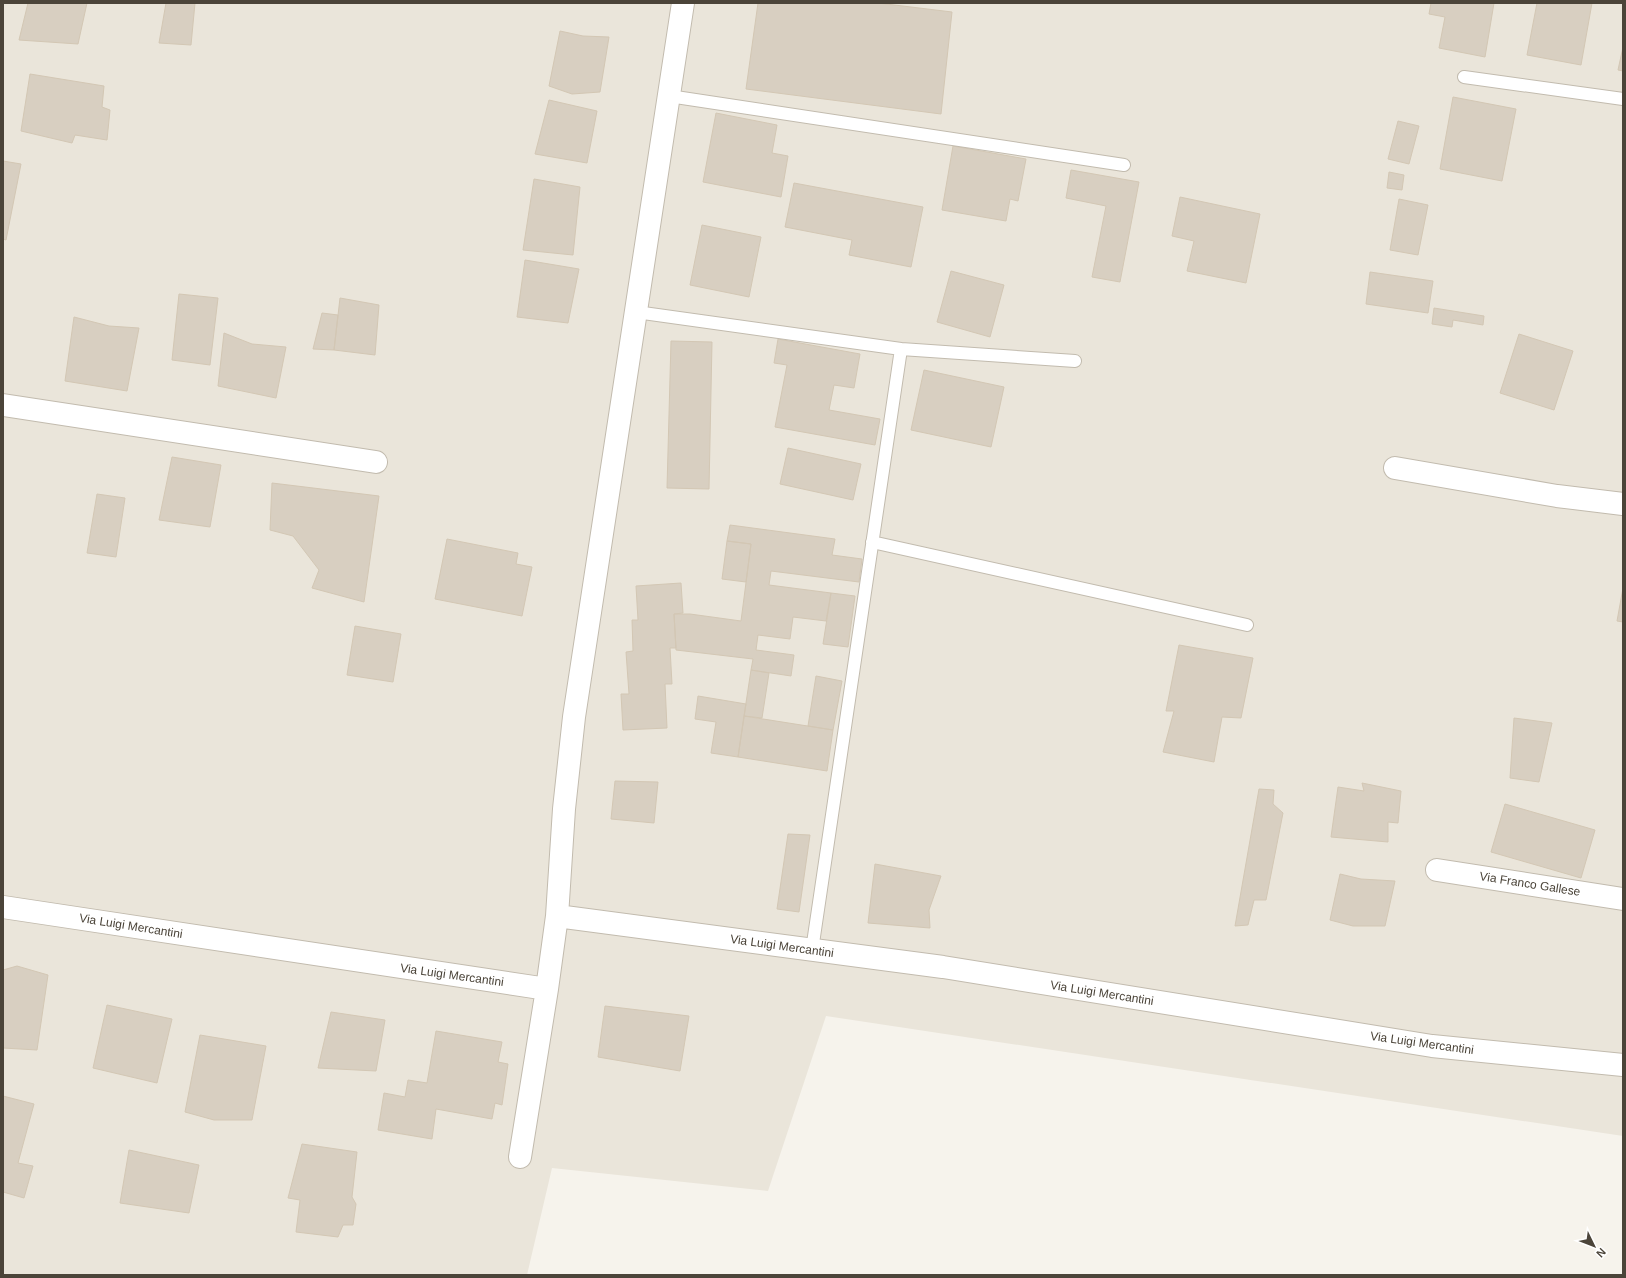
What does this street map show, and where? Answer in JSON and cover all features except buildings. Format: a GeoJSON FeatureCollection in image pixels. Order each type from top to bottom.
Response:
{"type":"FeatureCollection","features":[{"type":"Feature","properties":{"kind":"street"},"geometry":{"type":"LineString","coordinates":[[520,1157],[557,916],[564,809],[574,717],[683,3]]}},
{"type":"Feature","properties":{"kind":"street"},"geometry":{"type":"LineString","coordinates":[[3,405],[376,462]]}},
{"type":"Feature","properties":{"kind":"street"},"geometry":{"type":"LineString","coordinates":[[1395,468],[1557,496],[1623,504]]}},
{"type":"Feature","properties":{"kind":"street","name":"Via Franco Gallese"},"geometry":{"type":"LineString","coordinates":[[1436,870],[1623,899]]}},
{"type":"Feature","properties":{"kind":"street","name":"Via Luigi Mercantini"},"geometry":{"type":"LineString","coordinates":[[3,907],[547,989]]}},
{"type":"Feature","properties":{"kind":"street","name":"Via Luigi Mercantini"},"geometry":{"type":"LineString","coordinates":[[557,916],[951,969],[1432,1046],[1623,1065]]}},
{"type":"Feature","properties":{"kind":"lane"},"geometry":{"type":"LineString","coordinates":[[1464,77],[1623,99]]}},
{"type":"Feature","properties":{"kind":"lane"},"geometry":{"type":"LineString","coordinates":[[669,96],[1124,165]]}},
{"type":"Feature","properties":{"kind":"lane"},"geometry":{"type":"LineString","coordinates":[[636,312],[901,349],[1075,361]]}},
{"type":"Feature","properties":{"kind":"lane"},"geometry":{"type":"LineString","coordinates":[[812,950],[901,349]]}},
{"type":"Feature","properties":{"kind":"lane"},"geometry":{"type":"LineString","coordinates":[[872,542],[1247,625]]}},
{"type":"Feature","properties":{"kind":"shaded area"},"geometry":{"type":"Polygon","coordinates":[[[3,3],[1623,3],[1623,1136],[826,1016],[768,1191],[552,1168],[527,1275],[3,1275],[3,3]]]}}]}
